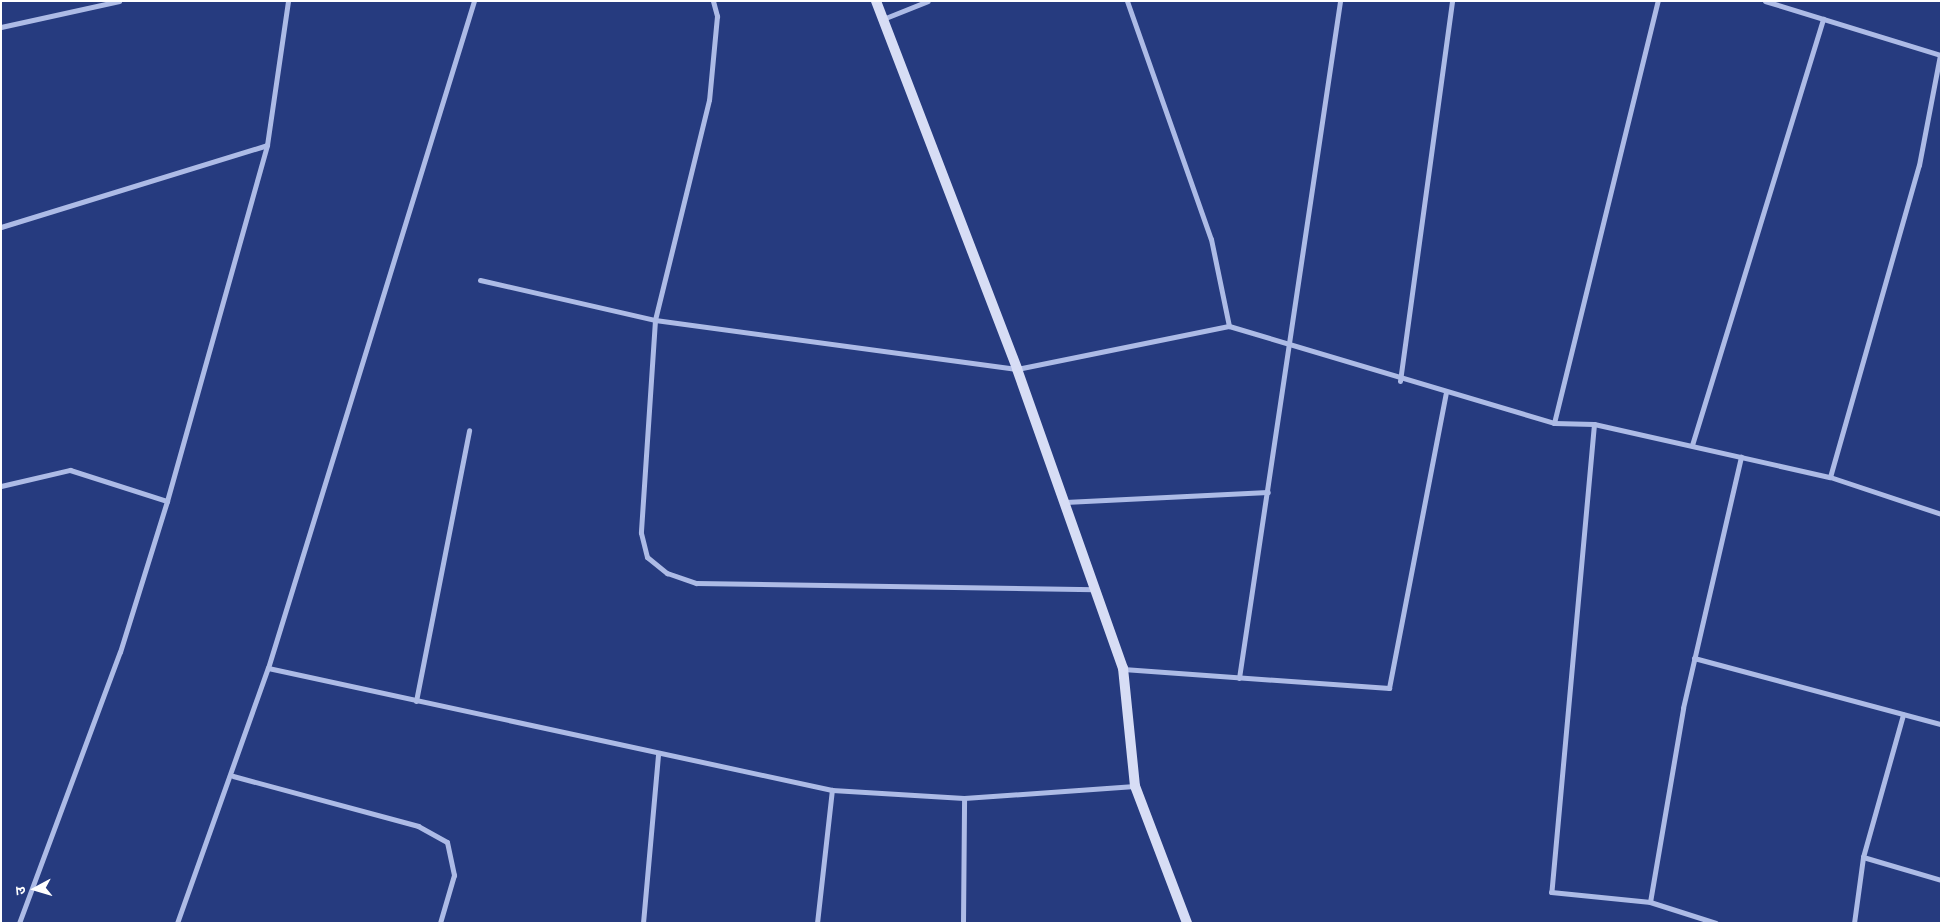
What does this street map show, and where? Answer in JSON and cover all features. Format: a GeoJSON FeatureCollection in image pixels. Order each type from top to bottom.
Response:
{"type":"FeatureCollection","features":[{"type":"Feature","properties":{"kind":"street"},"geometry":{"type":"LineString","coordinates":[[1,27],[119,1]]}},
{"type":"Feature","properties":{"kind":"street"},"geometry":{"type":"LineString","coordinates":[[19,923],[120,652],[168,501],[267,144],[288,1]]}},
{"type":"Feature","properties":{"kind":"street"},"geometry":{"type":"LineString","coordinates":[[177,923],[233,776],[268,668],[474,1]]}},
{"type":"Feature","properties":{"kind":"street"},"geometry":{"type":"LineString","coordinates":[[713,1],[717,16],[709,100],[655,320],[641,533],[647,557],[667,572],[696,583],[1095,589]]}},
{"type":"Feature","properties":{"kind":"street"},"geometry":{"type":"LineString","coordinates":[[876,1],[1017,369],[1123,668],[1135,786],[1187,923]]}},
{"type":"Feature","properties":{"kind":"street"},"geometry":{"type":"LineString","coordinates":[[883,19],[928,1]]}},
{"type":"Feature","properties":{"kind":"street"},"geometry":{"type":"LineString","coordinates":[[1127,1],[1210,239],[1229,326]]}},
{"type":"Feature","properties":{"kind":"street"},"geometry":{"type":"LineString","coordinates":[[1239,678],[1340,1]]}},
{"type":"Feature","properties":{"kind":"street"},"geometry":{"type":"LineString","coordinates":[[1400,381],[1452,1]]}},
{"type":"Feature","properties":{"kind":"street"},"geometry":{"type":"LineString","coordinates":[[1554,423],[1658,1]]}},
{"type":"Feature","properties":{"kind":"street"},"geometry":{"type":"LineString","coordinates":[[1765,1],[1940,55],[1919,165],[1830,477]]}},
{"type":"Feature","properties":{"kind":"street"},"geometry":{"type":"LineString","coordinates":[[1692,446],[1823,18]]}},
{"type":"Feature","properties":{"kind":"street"},"geometry":{"type":"LineString","coordinates":[[1,227],[267,144]]}},
{"type":"Feature","properties":{"kind":"street"},"geometry":{"type":"LineString","coordinates":[[480,280],[655,320],[1017,369],[1229,326],[1400,381],[1554,423],[1594,424],[1830,477],[1941,514]]}},
{"type":"Feature","properties":{"kind":"street"},"geometry":{"type":"LineString","coordinates":[[1123,668],[1389,688],[1446,393]]}},
{"type":"Feature","properties":{"kind":"street"},"geometry":{"type":"LineString","coordinates":[[1594,424],[1551,892],[1650,902],[1716,923]]}},
{"type":"Feature","properties":{"kind":"street"},"geometry":{"type":"LineString","coordinates":[[416,701],[469,430]]}},
{"type":"Feature","properties":{"kind":"street"},"geometry":{"type":"LineString","coordinates":[[1650,902],[1694,658],[1741,457]]}},
{"type":"Feature","properties":{"kind":"street"},"geometry":{"type":"LineString","coordinates":[[1,486],[70,470],[168,501]]}},
{"type":"Feature","properties":{"kind":"street"},"geometry":{"type":"LineString","coordinates":[[1065,502],[1268,492]]}},
{"type":"Feature","properties":{"kind":"street"},"geometry":{"type":"LineString","coordinates":[[1694,658],[1941,724]]}},
{"type":"Feature","properties":{"kind":"street"},"geometry":{"type":"LineString","coordinates":[[268,668],[658,754],[832,790],[964,798],[1135,786]]}},
{"type":"Feature","properties":{"kind":"street"},"geometry":{"type":"LineString","coordinates":[[1854,923],[1863,857],[1903,715]]}},
{"type":"Feature","properties":{"kind":"street"},"geometry":{"type":"LineString","coordinates":[[643,923],[658,754]]}},
{"type":"Feature","properties":{"kind":"street"},"geometry":{"type":"LineString","coordinates":[[233,776],[418,826],[447,842],[454,875],[440,923]]}},
{"type":"Feature","properties":{"kind":"street"},"geometry":{"type":"LineString","coordinates":[[817,923],[832,790]]}},
{"type":"Feature","properties":{"kind":"street"},"geometry":{"type":"LineString","coordinates":[[962,923],[964,798]]}},
{"type":"Feature","properties":{"kind":"street"},"geometry":{"type":"LineString","coordinates":[[1863,857],[1941,880]]}}]}
